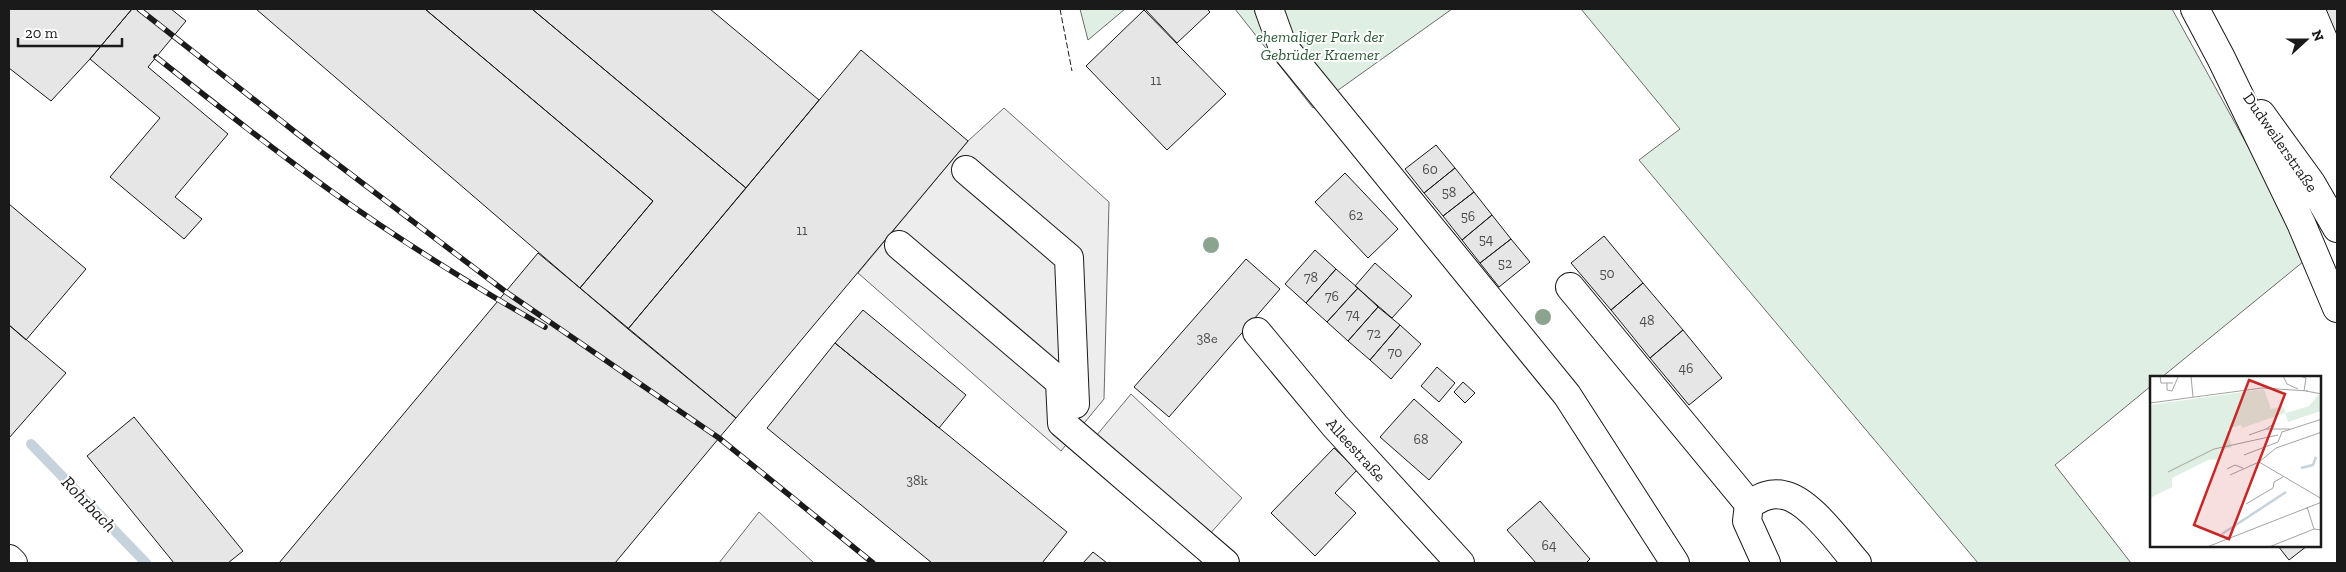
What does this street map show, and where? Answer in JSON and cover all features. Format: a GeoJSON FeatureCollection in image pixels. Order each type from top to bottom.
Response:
{"type":"FeatureCollection","features":[{"type":"Feature","properties":{"kind":"main road"},"geometry":{"type":"LineString","coordinates":[[1269,9],[1282,45],[1567,395],[1675,563]]}},
{"type":"Feature","properties":{"kind":"main road","name":"Dudweilerstraße"},"geometry":{"type":"LineString","coordinates":[[2195,9],[2221,58],[2289,199],[2337,308]]}},
{"type":"Feature","properties":{"kind":"main road","name":"Dudweilerstraße"},"geometry":{"type":"LineString","coordinates":[[2221,58],[2311,183],[2337,228]]}},
{"type":"Feature","properties":{"kind":"main road"},"geometry":{"type":"LineString","coordinates":[[966,170],[1069,258],[1075,406]]}},
{"type":"Feature","properties":{"kind":"main road","name":"Dudweilerstraße"},"geometry":{"type":"LineString","coordinates":[[2289,199],[2310,218],[2319,230],[2337,266]]}},
{"type":"Feature","properties":{"kind":"main road"},"geometry":{"type":"LineString","coordinates":[[899,245],[1060,382],[1062,423],[1225,563]]}},
{"type":"Feature","properties":{"kind":"main road"},"geometry":{"type":"LineString","coordinates":[[1570,287],[1749,504],[1747,521],[1766,563]]}},
{"type":"Feature","properties":{"kind":"main road","name":"Alleestraße"},"geometry":{"type":"LineString","coordinates":[[1256,332],[1335,426],[1460,563]]}},
{"type":"Feature","properties":{"kind":"main road"},"geometry":{"type":"LineString","coordinates":[[1749,504],[1765,495],[1783,495],[1799,503],[1815,514],[1857,563]]}},
{"type":"Feature","properties":{"kind":"main road"},"geometry":{"type":"LineString","coordinates":[[9,559],[13,563]]}},
{"type":"Feature","properties":{"kind":"green space"},"geometry":{"type":"Polygon","coordinates":[[[1080,9],[1125,9],[1088,40],[1080,9]]]}},
{"type":"Feature","properties":{"kind":"green space","name":"ehemaliger Park der Gebrüder Kraemer"},"geometry":{"type":"Polygon","coordinates":[[[1235,9],[1452,9],[1313,108],[1235,9]]]}},
{"type":"Feature","properties":{"kind":"green space"},"geometry":{"type":"Polygon","coordinates":[[[1581,9],[2172,9],[2309,257],[2163,376],[2150,376],[2150,387],[2055,465],[2131,563],[1978,563],[1639,160],[1680,129],[1581,9]]]}},
{"type":"Feature","properties":{"kind":"shaded area"},"geometry":{"type":"Polygon","coordinates":[[[1004,108],[1109,202],[1104,399],[1061,451],[858,273],[968,141],[1004,108]]]}},
{"type":"Feature","properties":{"kind":"shaded area"},"geometry":{"type":"Polygon","coordinates":[[[1131,394],[1242,498],[1208,536],[1096,436],[1131,394]]]}},
{"type":"Feature","properties":{"kind":"shaded area"},"geometry":{"type":"Polygon","coordinates":[[[759,512],[814,563],[719,563],[759,512]]]}},
{"type":"Feature","properties":{"kind":"building"},"geometry":{"type":"Polygon","coordinates":[[[9,9],[132,9],[90,59],[51,101],[9,68],[9,9]]]}},
{"type":"Feature","properties":{"kind":"building"},"geometry":{"type":"Polygon","coordinates":[[[132,9],[171,9],[186,21],[148,67],[228,134],[175,197],[202,219],[184,239],[110,177],[160,118],[90,59],[132,9]]]}},
{"type":"Feature","properties":{"kind":"building"},"geometry":{"type":"Polygon","coordinates":[[[256,9],[425,9],[653,201],[580,288],[256,9]]]}},
{"type":"Feature","properties":{"kind":"building"},"geometry":{"type":"Polygon","coordinates":[[[425,9],[532,9],[746,188],[628,329],[580,288],[653,201],[425,9]]]}},
{"type":"Feature","properties":{"kind":"building"},"geometry":{"type":"Polygon","coordinates":[[[532,9],[710,9],[819,100],[746,188],[532,9]]]}},
{"type":"Feature","properties":{"kind":"building"},"geometry":{"type":"Polygon","coordinates":[[[1145,9],[1207,9],[1210,12],[1177,43],[1145,9]]]}},
{"type":"Feature","properties":{"kind":"building"},"geometry":{"type":"Polygon","coordinates":[[[2326,9],[2337,9],[2337,35],[2326,9]]]}},
{"type":"Feature","properties":{"kind":"building"},"geometry":{"type":"Polygon","coordinates":[[[1144,10],[1226,94],[1167,150],[1086,66],[1144,10]]]}},
{"type":"Feature","properties":{"kind":"building"},"geometry":{"type":"Polygon","coordinates":[[[861,50],[968,141],[736,418],[628,329],[861,50]]]}},
{"type":"Feature","properties":{"kind":"building"},"geometry":{"type":"Polygon","coordinates":[[[1436,145],[1455,168],[1424,193],[1405,169],[1436,145]]]}},
{"type":"Feature","properties":{"kind":"building"},"geometry":{"type":"Polygon","coordinates":[[[1455,168],[1474,192],[1443,216],[1424,193],[1455,168]]]}},
{"type":"Feature","properties":{"kind":"building"},"geometry":{"type":"Polygon","coordinates":[[[1345,173],[1398,229],[1368,258],[1315,202],[1345,173]]]}},
{"type":"Feature","properties":{"kind":"building"},"geometry":{"type":"Polygon","coordinates":[[[1474,192],[1492,215],[1462,240],[1443,216],[1474,192]]]}},
{"type":"Feature","properties":{"kind":"building"},"geometry":{"type":"Polygon","coordinates":[[[9,204],[86,269],[26,340],[9,325],[9,204]]]}},
{"type":"Feature","properties":{"kind":"building"},"geometry":{"type":"Polygon","coordinates":[[[1492,215],[1511,239],[1480,263],[1462,240],[1492,215]]]}},
{"type":"Feature","properties":{"kind":"building"},"geometry":{"type":"Polygon","coordinates":[[[1604,236],[1643,283],[1611,310],[1571,263],[1604,236]]]}},
{"type":"Feature","properties":{"kind":"building"},"geometry":{"type":"Polygon","coordinates":[[[1511,239],[1530,262],[1499,287],[1480,263],[1511,239]]]}},
{"type":"Feature","properties":{"kind":"building"},"geometry":{"type":"Polygon","coordinates":[[[1315,250],[1336,269],[1306,303],[1285,284],[1315,250]]]}},
{"type":"Feature","properties":{"kind":"building"},"geometry":{"type":"Polygon","coordinates":[[[538,253],[736,418],[615,563],[279,563],[538,253]]]}},
{"type":"Feature","properties":{"kind":"building"},"geometry":{"type":"Polygon","coordinates":[[[1246,259],[1280,289],[1169,417],[1134,387],[1246,259]]]}},
{"type":"Feature","properties":{"kind":"building"},"geometry":{"type":"Polygon","coordinates":[[[1375,263],[1412,296],[1392,318],[1355,286],[1375,263]]]}},
{"type":"Feature","properties":{"kind":"building"},"geometry":{"type":"Polygon","coordinates":[[[1336,269],[1358,288],[1327,322],[1306,303],[1336,269]]]}},
{"type":"Feature","properties":{"kind":"building"},"geometry":{"type":"Polygon","coordinates":[[[1643,283],[1683,330],[1650,358],[1611,310],[1643,283]]]}},
{"type":"Feature","properties":{"kind":"building"},"geometry":{"type":"Polygon","coordinates":[[[1358,288],[1378,307],[1348,341],[1327,322],[1358,288]]]}},
{"type":"Feature","properties":{"kind":"building"},"geometry":{"type":"Polygon","coordinates":[[[1378,307],[1400,325],[1370,360],[1348,341],[1378,307]]]}},
{"type":"Feature","properties":{"kind":"building"},"geometry":{"type":"Polygon","coordinates":[[[863,310],[966,395],[939,428],[835,343],[863,310]]]}},
{"type":"Feature","properties":{"kind":"building"},"geometry":{"type":"Polygon","coordinates":[[[9,325],[66,373],[9,438],[9,325]]]}},
{"type":"Feature","properties":{"kind":"building"},"geometry":{"type":"Polygon","coordinates":[[[1400,325],[1421,344],[1391,379],[1370,360],[1400,325]]]}},
{"type":"Feature","properties":{"kind":"building"},"geometry":{"type":"Polygon","coordinates":[[[1683,330],[1722,378],[1689,405],[1650,358],[1683,330]]]}},
{"type":"Feature","properties":{"kind":"building"},"geometry":{"type":"Polygon","coordinates":[[[835,343],[1067,532],[1042,563],[932,563],[767,428],[835,343]]]}},
{"type":"Feature","properties":{"kind":"building"},"geometry":{"type":"Polygon","coordinates":[[[1437,367],[1455,383],[1439,402],[1421,386],[1437,367]]]}},
{"type":"Feature","properties":{"kind":"building"},"geometry":{"type":"Polygon","coordinates":[[[1463,382],[1475,393],[1465,403],[1454,392],[1463,382]]]}},
{"type":"Feature","properties":{"kind":"building"},"geometry":{"type":"Polygon","coordinates":[[[1414,399],[1462,442],[1429,480],[1380,437],[1414,399]]]}},
{"type":"Feature","properties":{"kind":"building"},"geometry":{"type":"Polygon","coordinates":[[[134,417],[243,551],[228,563],[174,563],[87,456],[134,417]]]}},
{"type":"Feature","properties":{"kind":"building"},"geometry":{"type":"Polygon","coordinates":[[[1334,448],[1357,470],[1335,493],[1356,513],[1315,556],[1271,513],[1334,448]]]}},
{"type":"Feature","properties":{"kind":"building"},"geometry":{"type":"Polygon","coordinates":[[[1540,501],[1590,559],[1586,563],[1536,563],[1507,530],[1540,501]]]}},
{"type":"Feature","properties":{"kind":"building"},"geometry":{"type":"Polygon","coordinates":[[[2279,547],[2306,547],[2289,560],[2279,547]]]}},
{"type":"Feature","properties":{"kind":"building"},"geometry":{"type":"Polygon","coordinates":[[[1093,552],[1107,563],[1083,563],[1093,552]]]}},
{"type":"Feature","properties":{"kind":"waterway","name":"Rohrbach"},"geometry":{"type":"LineString","coordinates":[[31,444],[146,563]]}},
{"type":"Feature","properties":{"kind":"railway"},"geometry":{"type":"LineString","coordinates":[[139,9],[299,135],[506,292],[719,438],[873,563]]}},
{"type":"Feature","properties":{"kind":"railway"},"geometry":{"type":"LineString","coordinates":[[156,57],[265,142],[357,209],[436,262],[545,327]]}},
{"type":"Feature","properties":{"kind":"fence"},"geometry":{"type":"LineString","coordinates":[[1060,9],[1072,71]]}}]}
